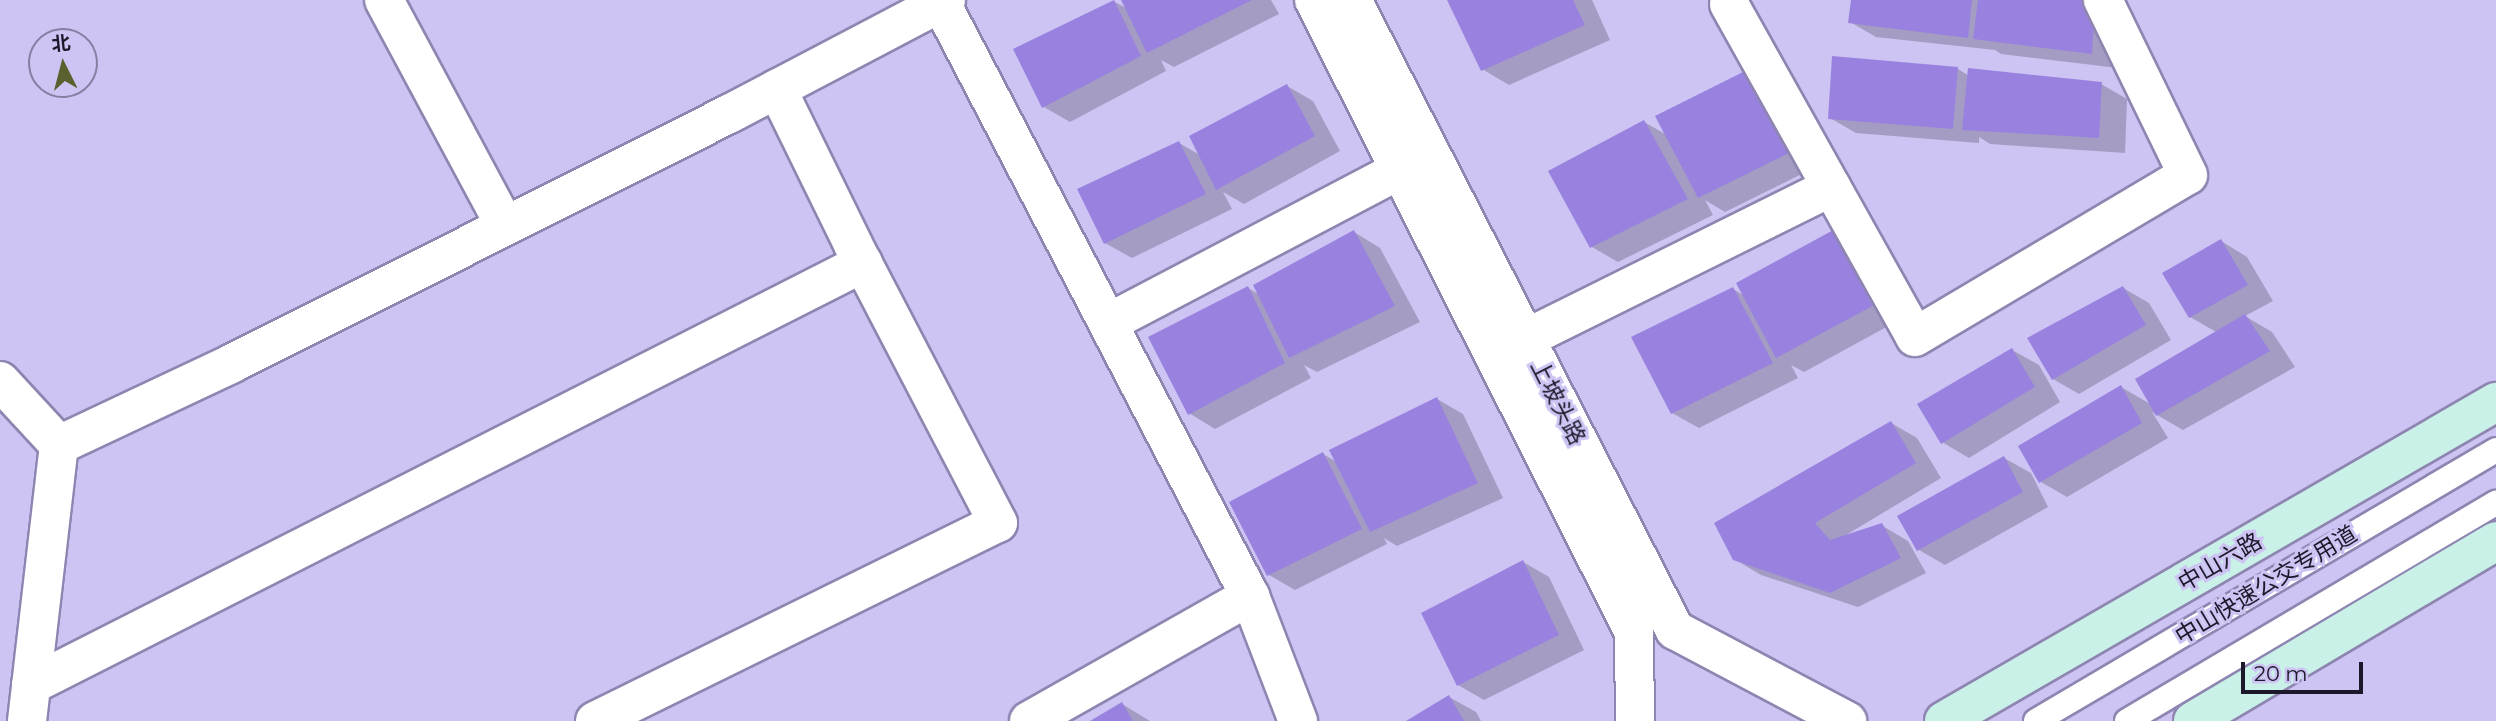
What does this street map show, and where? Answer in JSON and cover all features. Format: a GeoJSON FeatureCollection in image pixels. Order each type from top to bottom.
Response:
{"type":"FeatureCollection","features":[{"type":"Feature","properties":{"kind":"main road","name":"中山六路"},"geometry":{"type":"LineString","coordinates":[[1944,721],[2496,402]]}},
{"type":"Feature","properties":{"kind":"main road"},"geometry":{"type":"LineString","coordinates":[[2193,721],[2496,541]]}},
{"type":"Feature","properties":{"kind":"street"},"geometry":{"type":"LineString","coordinates":[[384,0],[505,226]]}},
{"type":"Feature","properties":{"kind":"street","name":"上坡头路"},"geometry":{"type":"LineString","coordinates":[[1314,0],[1634,632],[1635,721]]}},
{"type":"Feature","properties":{"kind":"street","name":"上坡头路"},"geometry":{"type":"LineString","coordinates":[[1352,0],[1675,630],[1847,721]]}},
{"type":"Feature","properties":{"kind":"street"},"geometry":{"type":"LineString","coordinates":[[1728,1],[1914,337],[2188,175],[2103,0]]}},
{"type":"Feature","properties":{"kind":"street"},"geometry":{"type":"LineString","coordinates":[[59,446],[233,363],[777,89],[944,1],[1250,596],[1298,721]]}},
{"type":"Feature","properties":{"kind":"street"},"geometry":{"type":"LineString","coordinates":[[595,721],[998,523],[863,263],[777,89]]}},
{"type":"Feature","properties":{"kind":"street"},"geometry":{"type":"LineString","coordinates":[[1108,323],[1399,170]]}},
{"type":"Feature","properties":{"kind":"street"},"geometry":{"type":"LineString","coordinates":[[1525,339],[1831,187]]}},
{"type":"Feature","properties":{"kind":"street"},"geometry":{"type":"LineString","coordinates":[[29,703],[863,263]]}},
{"type":"Feature","properties":{"kind":"street"},"geometry":{"type":"LineString","coordinates":[[0,381],[59,446],[29,703]]}},
{"type":"Feature","properties":{"kind":"street"},"geometry":{"type":"LineString","coordinates":[[1029,721],[1250,596]]}},
{"type":"Feature","properties":{"kind":"lane","name":"中山快速公交专用道"},"geometry":{"type":"LineString","coordinates":[[2036,721],[2496,450]]}},
{"type":"Feature","properties":{"kind":"lane","name":"中山快速公交专用道"},"geometry":{"type":"LineString","coordinates":[[2127,721],[2496,503]]}},
{"type":"Feature","properties":{"kind":"building"},"geometry":{"type":"Polygon","coordinates":[[[1114,0],[1141,56],[1042,108],[1013,49],[1114,0]]]}},
{"type":"Feature","properties":{"kind":"building"},"geometry":{"type":"Polygon","coordinates":[[[1121,0],[1252,0],[1147,53],[1121,0]]]}},
{"type":"Feature","properties":{"kind":"building"},"geometry":{"type":"Polygon","coordinates":[[[1447,0],[1573,0],[1585,25],[1481,71],[1447,0]]]}},
{"type":"Feature","properties":{"kind":"building"},"geometry":{"type":"Polygon","coordinates":[[[1851,0],[1972,0],[1968,38],[1848,23],[1851,0]]]}},
{"type":"Feature","properties":{"kind":"building"},"geometry":{"type":"Polygon","coordinates":[[[1978,0],[2095,0],[2092,54],[1973,39],[1978,0]]]}},
{"type":"Feature","properties":{"kind":"building"},"geometry":{"type":"Polygon","coordinates":[[[1832,56],[1958,67],[1953,129],[1828,119],[1832,56]]]}},
{"type":"Feature","properties":{"kind":"building"},"geometry":{"type":"Polygon","coordinates":[[[1751,68],[1793,151],[1698,198],[1655,116],[1751,68]]]}},
{"type":"Feature","properties":{"kind":"building"},"geometry":{"type":"Polygon","coordinates":[[[1968,68],[2102,82],[2099,138],[1962,130],[1968,68]]]}},
{"type":"Feature","properties":{"kind":"building"},"geometry":{"type":"Polygon","coordinates":[[[1287,84],[1315,136],[1216,190],[1189,136],[1287,84]]]}},
{"type":"Feature","properties":{"kind":"building"},"geometry":{"type":"Polygon","coordinates":[[[1644,120],[1688,199],[1590,248],[1548,171],[1644,120]]]}},
{"type":"Feature","properties":{"kind":"building"},"geometry":{"type":"Polygon","coordinates":[[[1179,141],[1206,194],[1104,244],[1077,189],[1179,141]]]}},
{"type":"Feature","properties":{"kind":"building"},"geometry":{"type":"Polygon","coordinates":[[[1837,228],[1878,303],[1776,358],[1736,283],[1837,228]]]}},
{"type":"Feature","properties":{"kind":"building"},"geometry":{"type":"Polygon","coordinates":[[[1354,230],[1395,306],[1289,358],[1253,285],[1354,230]]]}},
{"type":"Feature","properties":{"kind":"building"},"geometry":{"type":"Polygon","coordinates":[[[2221,239],[2248,285],[2189,318],[2162,273],[2221,239]]]}},
{"type":"Feature","properties":{"kind":"building"},"geometry":{"type":"Polygon","coordinates":[[[1248,286],[1285,363],[1188,415],[1148,337],[1248,286]]]}},
{"type":"Feature","properties":{"kind":"building"},"geometry":{"type":"Polygon","coordinates":[[[2123,286],[2146,325],[2052,380],[2027,338],[2123,286]]]}},
{"type":"Feature","properties":{"kind":"building"},"geometry":{"type":"Polygon","coordinates":[[[1733,287],[1773,363],[1671,414],[1631,337],[1733,287]]]}},
{"type":"Feature","properties":{"kind":"building"},"geometry":{"type":"Polygon","coordinates":[[[2245,314],[2270,351],[2156,416],[2135,379],[2245,314]]]}},
{"type":"Feature","properties":{"kind":"building"},"geometry":{"type":"Polygon","coordinates":[[[2012,348],[2035,387],[1941,444],[1917,404],[2012,348]]]}},
{"type":"Feature","properties":{"kind":"building"},"geometry":{"type":"Polygon","coordinates":[[[2121,385],[2142,423],[2039,483],[2018,446],[2121,385]]]}},
{"type":"Feature","properties":{"kind":"building"},"geometry":{"type":"Polygon","coordinates":[[[1437,397],[1478,483],[1370,532],[1329,450],[1437,397]]]}},
{"type":"Feature","properties":{"kind":"building"},"geometry":{"type":"Polygon","coordinates":[[[1891,421],[1916,463],[1815,523],[1830,540],[1882,523],[1901,558],[1830,593],[1733,560],[1714,523],[1891,421]]]}},
{"type":"Feature","properties":{"kind":"building"},"geometry":{"type":"Polygon","coordinates":[[[1323,452],[1362,529],[1267,576],[1229,502],[1323,452]]]}},
{"type":"Feature","properties":{"kind":"building"},"geometry":{"type":"Polygon","coordinates":[[[2004,456],[2023,492],[1917,551],[1897,516],[2004,456]]]}},
{"type":"Feature","properties":{"kind":"building"},"geometry":{"type":"Polygon","coordinates":[[[1523,560],[1559,635],[1457,686],[1421,613],[1523,560]]]}},
{"type":"Feature","properties":{"kind":"building"},"geometry":{"type":"Polygon","coordinates":[[[1449,695],[1464,721],[1406,721],[1449,695]]]}},
{"type":"Feature","properties":{"kind":"building"},"geometry":{"type":"Polygon","coordinates":[[[1122,702],[1133,721],[1090,721],[1122,702]]]}}]}
